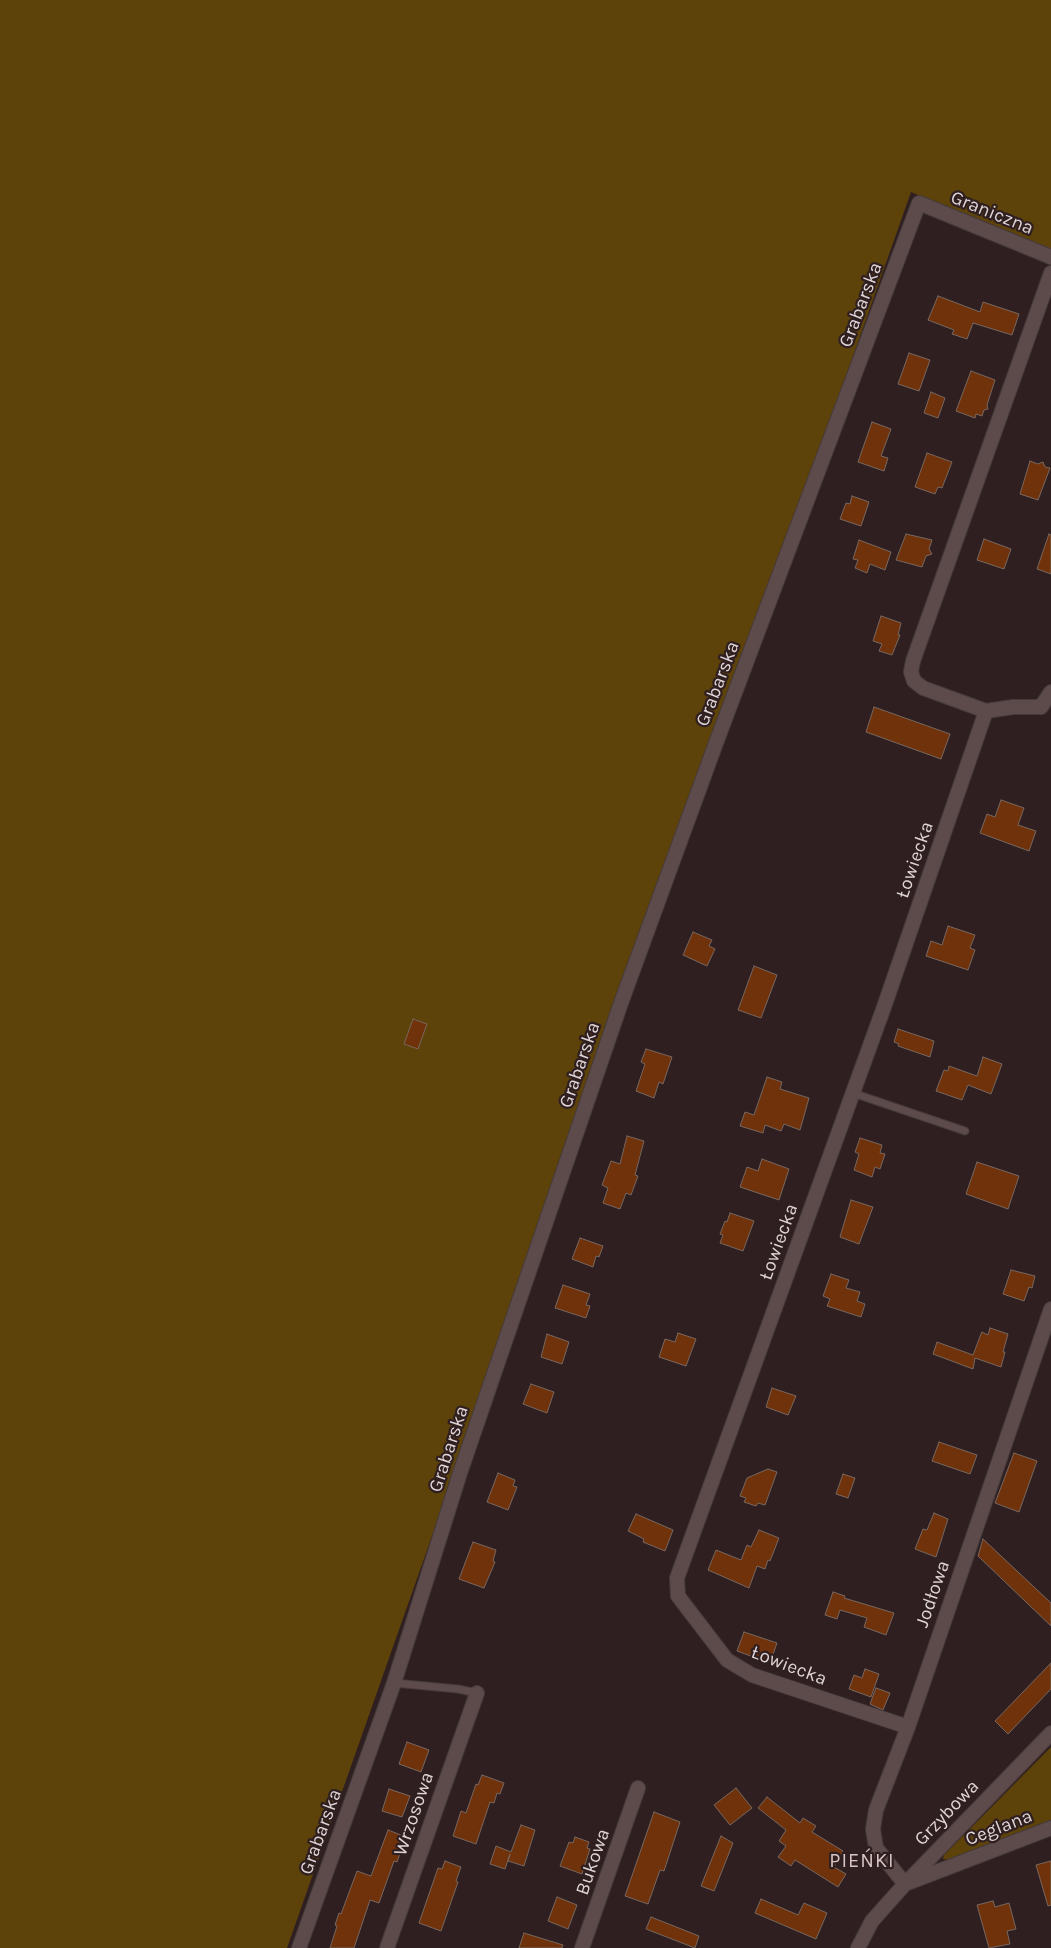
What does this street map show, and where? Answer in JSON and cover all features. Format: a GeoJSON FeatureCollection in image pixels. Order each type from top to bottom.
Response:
{"type":"FeatureCollection","features":[{"type":"Feature","properties":{"kind":"street","name":"Graniczna"},"geometry":{"type":"LineString","coordinates":[[919,203],[1051,258]]}},
{"type":"Feature","properties":{"kind":"street","name":"Grabarska"},"geometry":{"type":"LineString","coordinates":[[300,1948],[394,1683],[460,1473],[621,1002],[919,203]]}},
{"type":"Feature","properties":{"kind":"street"},"geometry":{"type":"LineString","coordinates":[[1051,273],[919,643],[911,672],[914,681],[924,688],[986,711],[1013,707],[1041,707],[1051,692]]}},
{"type":"Feature","properties":{"kind":"street","name":"Łowiecka"},"geometry":{"type":"LineString","coordinates":[[908,1727],[752,1675],[727,1660],[678,1596],[677,1578],[853,1093],[986,711]]}},
{"type":"Feature","properties":{"kind":"street","name":"Jodłowa"},"geometry":{"type":"LineString","coordinates":[[904,1884],[876,1848],[873,1829],[876,1810],[908,1727],[1051,1309]]}},
{"type":"Feature","properties":{"kind":"street","name":"Wrzosowa"},"geometry":{"type":"LineString","coordinates":[[387,1948],[477,1694]]}},
{"type":"Feature","properties":{"kind":"street","name":"Grzybowa"},"geometry":{"type":"LineString","coordinates":[[858,1948],[872,1921],[904,1884],[1051,1733]]}},
{"type":"Feature","properties":{"kind":"street","name":"Bukowa"},"geometry":{"type":"LineString","coordinates":[[582,1948],[638,1788]]}},
{"type":"Feature","properties":{"kind":"street","name":"Ceglana"},"geometry":{"type":"LineString","coordinates":[[904,1884],[1051,1828]]}},
{"type":"Feature","properties":{"kind":"lane"},"geometry":{"type":"LineString","coordinates":[[853,1093],[965,1131]]}},
{"type":"Feature","properties":{"kind":"lane"},"geometry":{"type":"LineString","coordinates":[[394,1683],[458,1689],[477,1694]]}},
{"type":"Feature","properties":{"kind":"shaded area"},"geometry":{"type":"Polygon","coordinates":[[[0,0],[1051,0],[1051,253],[911,192],[820,450],[614,1019],[287,1948],[0,1948],[0,0]]]}},
{"type":"Feature","properties":{"kind":"shaded area"},"geometry":{"type":"Polygon","coordinates":[[[1051,1747],[1051,1822],[949,1860],[943,1859],[944,1855],[1051,1747]]]}},
{"type":"Feature","properties":{"kind":"building"},"geometry":{"type":"Polygon","coordinates":[[[938,296],[980,312],[983,302],[1019,314],[1012,335],[973,323],[967,339],[952,334],[954,330],[928,320],[938,296]]]}},
{"type":"Feature","properties":{"kind":"building"},"geometry":{"type":"Polygon","coordinates":[[[909,353],[930,360],[919,391],[898,384],[909,353]]]}},
{"type":"Feature","properties":{"kind":"building"},"geometry":{"type":"Polygon","coordinates":[[[971,371],[995,380],[987,405],[988,409],[984,410],[982,416],[976,414],[975,418],[956,411],[971,371]]]}},
{"type":"Feature","properties":{"kind":"building"},"geometry":{"type":"Polygon","coordinates":[[[931,392],[945,398],[938,418],[924,413],[931,392]]]}},
{"type":"Feature","properties":{"kind":"building"},"geometry":{"type":"Polygon","coordinates":[[[872,422],[891,429],[881,456],[888,458],[884,471],[858,462],[872,422]]]}},
{"type":"Feature","properties":{"kind":"building"},"geometry":{"type":"Polygon","coordinates":[[[927,453],[952,462],[942,488],[938,487],[935,494],[915,487],[927,453]]]}},
{"type":"Feature","properties":{"kind":"building"},"geometry":{"type":"Polygon","coordinates":[[[1030,461],[1038,464],[1043,462],[1045,467],[1050,468],[1038,500],[1020,494],[1030,461]]]}},
{"type":"Feature","properties":{"kind":"building"},"geometry":{"type":"Polygon","coordinates":[[[852,496],[869,502],[861,526],[840,519],[846,503],[850,504],[852,496]]]}},
{"type":"Feature","properties":{"kind":"building"},"geometry":{"type":"Polygon","coordinates":[[[906,534],[932,540],[929,549],[932,554],[926,556],[922,567],[896,560],[906,534]]]}},
{"type":"Feature","properties":{"kind":"building"},"geometry":{"type":"Polygon","coordinates":[[[1049,534],[1051,535],[1051,574],[1037,569],[1049,534]]]}},
{"type":"Feature","properties":{"kind":"building"},"geometry":{"type":"Polygon","coordinates":[[[984,539],[1011,549],[1004,569],[977,560],[984,539]]]}},
{"type":"Feature","properties":{"kind":"building"},"geometry":{"type":"Polygon","coordinates":[[[859,540],[891,552],[885,570],[870,564],[867,573],[855,568],[858,560],[853,559],[859,540]]]}},
{"type":"Feature","properties":{"kind":"building"},"geometry":{"type":"Polygon","coordinates":[[[881,616],[901,623],[898,635],[900,635],[892,655],[879,651],[882,644],[873,641],[881,616]]]}},
{"type":"Feature","properties":{"kind":"building"},"geometry":{"type":"Polygon","coordinates":[[[874,707],[950,734],[941,759],[866,732],[874,707]]]}},
{"type":"Feature","properties":{"kind":"building"},"geometry":{"type":"Polygon","coordinates":[[[1001,800],[1024,808],[1018,825],[1036,831],[1029,851],[980,833],[987,814],[995,817],[1001,800]]]}},
{"type":"Feature","properties":{"kind":"building"},"geometry":{"type":"Polygon","coordinates":[[[948,926],[975,935],[970,948],[975,950],[968,970],[926,956],[931,941],[942,945],[948,926]]]}},
{"type":"Feature","properties":{"kind":"building"},"geometry":{"type":"Polygon","coordinates":[[[693,932],[712,940],[709,946],[715,949],[707,966],[683,955],[693,932]]]}},
{"type":"Feature","properties":{"kind":"building"},"geometry":{"type":"Polygon","coordinates":[[[754,966],[777,975],[761,1018],[738,1010],[754,966]]]}},
{"type":"Feature","properties":{"kind":"building"},"geometry":{"type":"Polygon","coordinates":[[[413,1019],[427,1024],[418,1049],[404,1044],[413,1019]]]}},
{"type":"Feature","properties":{"kind":"building"},"geometry":{"type":"Polygon","coordinates":[[[898,1029],[934,1041],[930,1057],[898,1046],[899,1044],[894,1042],[898,1029]]]}},
{"type":"Feature","properties":{"kind":"building"},"geometry":{"type":"Polygon","coordinates":[[[646,1049],[672,1057],[663,1084],[659,1082],[654,1098],[636,1091],[645,1064],[641,1062],[646,1049]]]}},
{"type":"Feature","properties":{"kind":"building"},"geometry":{"type":"Polygon","coordinates":[[[983,1057],[1002,1064],[991,1094],[968,1085],[962,1100],[936,1091],[944,1070],[948,1071],[949,1066],[977,1076],[983,1057]]]}},
{"type":"Feature","properties":{"kind":"building"},"geometry":{"type":"Polygon","coordinates":[[[767,1077],[782,1082],[780,1089],[809,1098],[800,1130],[784,1124],[781,1131],[765,1125],[763,1133],[740,1126],[745,1112],[754,1115],[767,1077]]]}},
{"type":"Feature","properties":{"kind":"building"},"geometry":{"type":"Polygon","coordinates":[[[627,1136],[644,1141],[635,1175],[638,1176],[631,1195],[626,1193],[620,1209],[603,1203],[608,1188],[602,1185],[611,1161],[620,1164],[627,1136]]]}},
{"type":"Feature","properties":{"kind":"building"},"geometry":{"type":"Polygon","coordinates":[[[860,1138],[882,1145],[880,1153],[885,1154],[880,1169],[875,1167],[872,1177],[854,1170],[859,1154],[855,1152],[860,1138]]]}},
{"type":"Feature","properties":{"kind":"building"},"geometry":{"type":"Polygon","coordinates":[[[762,1159],[789,1169],[779,1200],[740,1187],[747,1167],[758,1171],[762,1159]]]}},
{"type":"Feature","properties":{"kind":"building"},"geometry":{"type":"Polygon","coordinates":[[[977,1162],[1019,1176],[1008,1209],[966,1194],[977,1162]]]}},
{"type":"Feature","properties":{"kind":"building"},"geometry":{"type":"Polygon","coordinates":[[[851,1200],[873,1207],[859,1244],[840,1237],[851,1200]]]}},
{"type":"Feature","properties":{"kind":"building"},"geometry":{"type":"Polygon","coordinates":[[[730,1213],[754,1221],[743,1251],[720,1243],[723,1235],[720,1234],[730,1213]]]}},
{"type":"Feature","properties":{"kind":"building"},"geometry":{"type":"Polygon","coordinates":[[[580,1238],[603,1246],[599,1257],[596,1256],[593,1267],[572,1259],[580,1238]]]}},
{"type":"Feature","properties":{"kind":"building"},"geometry":{"type":"Polygon","coordinates":[[[1011,1270],[1035,1276],[1032,1288],[1029,1287],[1024,1301],[1003,1294],[1011,1270]]]}},
{"type":"Feature","properties":{"kind":"building"},"geometry":{"type":"Polygon","coordinates":[[[831,1274],[849,1280],[846,1288],[860,1292],[857,1301],[865,1304],[861,1317],[827,1306],[830,1299],[823,1296],[831,1274]]]}},
{"type":"Feature","properties":{"kind":"building"},"geometry":{"type":"Polygon","coordinates":[[[563,1285],[590,1294],[586,1305],[590,1306],[586,1318],[555,1308],[563,1285]]]}},
{"type":"Feature","properties":{"kind":"building"},"geometry":{"type":"Polygon","coordinates":[[[990,1328],[1008,1334],[1001,1367],[975,1358],[973,1369],[933,1354],[937,1342],[973,1355],[982,1332],[988,1335],[990,1328]]]}},
{"type":"Feature","properties":{"kind":"building"},"geometry":{"type":"Polygon","coordinates":[[[678,1333],[696,1339],[686,1366],[659,1357],[665,1339],[675,1342],[678,1333]]]}},
{"type":"Feature","properties":{"kind":"building"},"geometry":{"type":"Polygon","coordinates":[[[547,1334],[569,1342],[562,1364],[541,1357],[547,1334]]]}},
{"type":"Feature","properties":{"kind":"building"},"geometry":{"type":"Polygon","coordinates":[[[531,1384],[554,1392],[547,1413],[523,1404],[531,1384]]]}},
{"type":"Feature","properties":{"kind":"building"},"geometry":{"type":"Polygon","coordinates":[[[772,1388],[796,1396],[788,1415],[766,1407],[772,1388]]]}},
{"type":"Feature","properties":{"kind":"building"},"geometry":{"type":"Polygon","coordinates":[[[939,1442],[977,1455],[970,1474],[932,1461],[939,1442]]]}},
{"type":"Feature","properties":{"kind":"building"},"geometry":{"type":"Polygon","coordinates":[[[1014,1453],[1037,1461],[1019,1512],[995,1503],[1014,1453]]]}},
{"type":"Feature","properties":{"kind":"building"},"geometry":{"type":"Polygon","coordinates":[[[768,1469],[777,1472],[765,1505],[758,1503],[756,1506],[744,1502],[746,1498],[740,1496],[747,1478],[768,1469]]]}},
{"type":"Feature","properties":{"kind":"building"},"geometry":{"type":"Polygon","coordinates":[[[498,1473],[515,1480],[513,1486],[517,1487],[508,1510],[487,1502],[498,1473]]]}},
{"type":"Feature","properties":{"kind":"building"},"geometry":{"type":"Polygon","coordinates":[[[843,1474],[855,1478],[848,1498],[836,1494],[843,1474]]]}},
{"type":"Feature","properties":{"kind":"building"},"geometry":{"type":"Polygon","coordinates":[[[934,1513],[948,1519],[936,1557],[915,1549],[923,1529],[927,1530],[934,1513]]]}},
{"type":"Feature","properties":{"kind":"building"},"geometry":{"type":"Polygon","coordinates":[[[636,1514],[673,1530],[665,1551],[643,1542],[644,1539],[628,1531],[636,1514]]]}},
{"type":"Feature","properties":{"kind":"building"},"geometry":{"type":"Polygon","coordinates":[[[759,1530],[779,1538],[765,1569],[757,1566],[749,1588],[708,1570],[716,1550],[741,1560],[747,1545],[751,1547],[759,1530]]]}},
{"type":"Feature","properties":{"kind":"building"},"geometry":{"type":"Polygon","coordinates":[[[983,1539],[1051,1603],[1051,1626],[978,1556],[983,1539]]]}},
{"type":"Feature","properties":{"kind":"building"},"geometry":{"type":"Polygon","coordinates":[[[473,1542],[496,1550],[493,1561],[495,1562],[484,1588],[459,1579],[473,1542]]]}},
{"type":"Feature","properties":{"kind":"building"},"geometry":{"type":"Polygon","coordinates":[[[833,1592],[845,1596],[844,1598],[894,1613],[886,1635],[864,1627],[867,1618],[840,1610],[837,1619],[825,1615],[833,1592]]]}},
{"type":"Feature","properties":{"kind":"building"},"geometry":{"type":"Polygon","coordinates":[[[744,1632],[777,1643],[770,1663],[737,1651],[744,1632]]]}},
{"type":"Feature","properties":{"kind":"building"},"geometry":{"type":"Polygon","coordinates":[[[1051,1663],[1051,1689],[1008,1734],[995,1721],[1051,1663]]]}},
{"type":"Feature","properties":{"kind":"building"},"geometry":{"type":"Polygon","coordinates":[[[865,1669],[879,1674],[871,1697],[849,1689],[854,1675],[862,1678],[865,1669]]]}},
{"type":"Feature","properties":{"kind":"building"},"geometry":{"type":"Polygon","coordinates":[[[876,1688],[890,1693],[883,1710],[870,1704],[876,1688]]]}},
{"type":"Feature","properties":{"kind":"building"},"geometry":{"type":"Polygon","coordinates":[[[407,1742],[429,1750],[421,1772],[399,1764],[407,1742]]]}},
{"type":"Feature","properties":{"kind":"building"},"geometry":{"type":"Polygon","coordinates":[[[482,1775],[504,1783],[500,1794],[497,1793],[494,1803],[490,1802],[476,1844],[453,1836],[461,1811],[466,1813],[476,1784],[478,1785],[482,1775]]]}},
{"type":"Feature","properties":{"kind":"building"},"geometry":{"type":"Polygon","coordinates":[[[736,1788],[752,1808],[730,1825],[714,1805],[736,1788]]]}},
{"type":"Feature","properties":{"kind":"building"},"geometry":{"type":"Polygon","coordinates":[[[389,1789],[410,1796],[402,1817],[382,1811],[389,1789]]]}},
{"type":"Feature","properties":{"kind":"building"},"geometry":{"type":"Polygon","coordinates":[[[767,1797],[800,1823],[803,1818],[816,1826],[812,1832],[843,1851],[834,1867],[846,1874],[838,1887],[795,1860],[791,1866],[778,1857],[786,1846],[779,1841],[786,1830],[758,1808],[767,1797]]]}},
{"type":"Feature","properties":{"kind":"building"},"geometry":{"type":"Polygon","coordinates":[[[654,1812],[680,1822],[664,1871],[660,1870],[648,1904],[625,1896],[654,1812]]]}},
{"type":"Feature","properties":{"kind":"building"},"geometry":{"type":"Polygon","coordinates":[[[521,1825],[535,1830],[524,1866],[508,1861],[510,1854],[505,1869],[490,1864],[496,1846],[511,1852],[521,1825]]]}},
{"type":"Feature","properties":{"kind":"building"},"geometry":{"type":"Polygon","coordinates":[[[388,1830],[406,1837],[397,1862],[394,1861],[379,1903],[370,1900],[354,1948],[330,1948],[339,1913],[341,1914],[357,1871],[371,1876],[388,1830]]]}},
{"type":"Feature","properties":{"kind":"building"},"geometry":{"type":"Polygon","coordinates":[[[721,1836],[733,1843],[714,1891],[701,1886],[721,1836]]]}},
{"type":"Feature","properties":{"kind":"building"},"geometry":{"type":"Polygon","coordinates":[[[575,1837],[589,1842],[587,1848],[590,1849],[582,1874],[560,1866],[569,1842],[573,1843],[575,1837]]]}},
{"type":"Feature","properties":{"kind":"building"},"geometry":{"type":"Polygon","coordinates":[[[445,1861],[461,1867],[456,1881],[458,1882],[441,1931],[419,1923],[438,1868],[442,1869],[445,1861]]]}},
{"type":"Feature","properties":{"kind":"building"},"geometry":{"type":"Polygon","coordinates":[[[1051,1861],[1051,1905],[1048,1906],[1036,1865],[1051,1861]]]}},
{"type":"Feature","properties":{"kind":"building"},"geometry":{"type":"Polygon","coordinates":[[[557,1897],[577,1905],[568,1929],[548,1921],[557,1897]]]}},
{"type":"Feature","properties":{"kind":"building"},"geometry":{"type":"Polygon","coordinates":[[[761,1899],[798,1915],[804,1903],[827,1913],[816,1939],[755,1913],[761,1899]]]}},
{"type":"Feature","properties":{"kind":"building"},"geometry":{"type":"Polygon","coordinates":[[[993,1901],[995,1907],[1009,1903],[1016,1929],[1007,1931],[1010,1944],[989,1948],[977,1905],[993,1901]]]}},
{"type":"Feature","properties":{"kind":"building"},"geometry":{"type":"Polygon","coordinates":[[[651,1917],[699,1936],[695,1948],[646,1929],[651,1917]]]}},
{"type":"Feature","properties":{"kind":"building"},"geometry":{"type":"Polygon","coordinates":[[[524,1933],[563,1945],[562,1948],[519,1948],[524,1933]]]}},
{"type":"Feature","properties":{"kind":"district","name":"PIEŃKI"},"geometry":{"type":"Point","coordinates":[862,1861]}}]}
